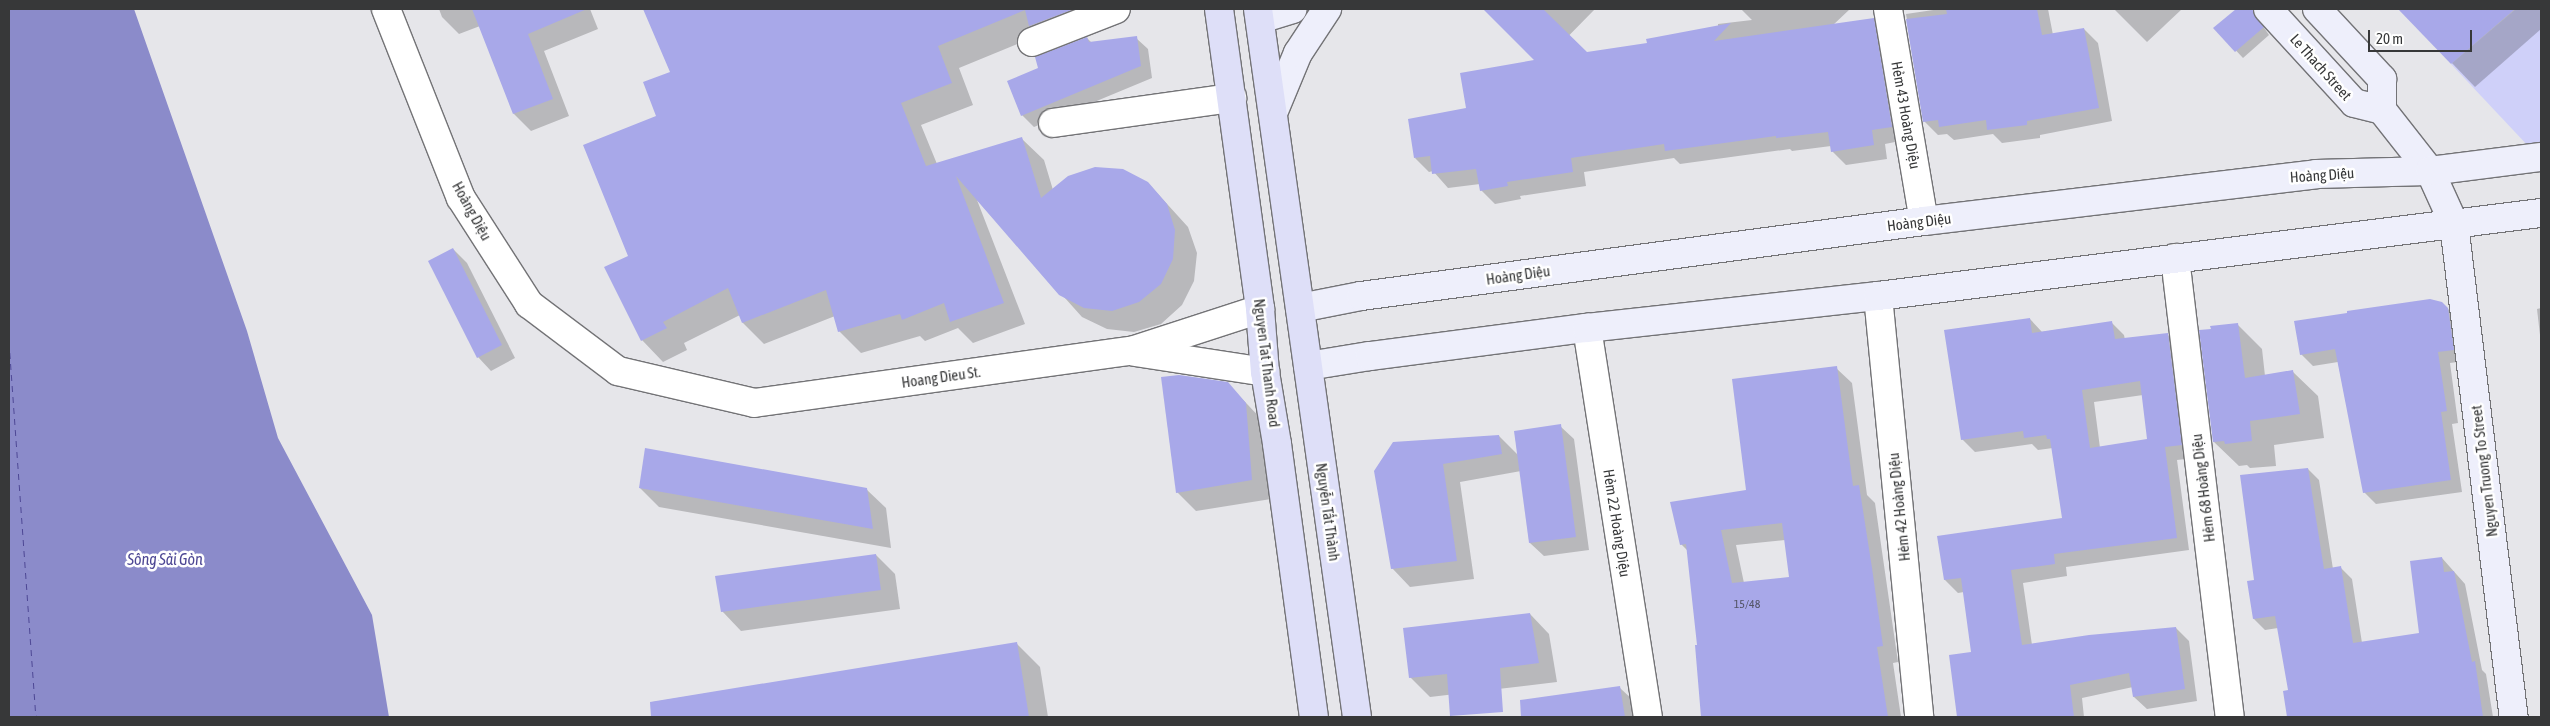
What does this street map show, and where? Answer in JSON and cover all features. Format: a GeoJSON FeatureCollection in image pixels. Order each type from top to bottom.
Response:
{"type":"FeatureCollection","features":[{"type":"Feature","properties":{"kind":"main road","name":"Nguyen Tat Thanh Road"},"geometry":{"type":"LineString","coordinates":[[1219,9],[1260,309],[1265,372],[1278,444],[1314,717]]}},
{"type":"Feature","properties":{"kind":"main road"},"geometry":{"type":"LineString","coordinates":[[1260,309],[1300,308],[1259,14],[1292,9]]}},
{"type":"Feature","properties":{"kind":"main road"},"geometry":{"type":"LineString","coordinates":[[1273,112],[1298,53],[1327,9]]}},
{"type":"Feature","properties":{"kind":"main road","name":"Le Thach Street"},"geometry":{"type":"LineString","coordinates":[[2268,9],[2354,103],[2382,110]]}},
{"type":"Feature","properties":{"kind":"main road"},"geometry":{"type":"LineString","coordinates":[[2317,9],[2382,79],[2382,110],[2430,171]]}},
{"type":"Feature","properties":{"kind":"main road","name":"Hoàng Diệu"},"geometry":{"type":"LineString","coordinates":[[1300,308],[1371,295],[1924,220],[2316,174],[2430,171],[2541,157]]}},
{"type":"Feature","properties":{"kind":"main road","name":"Nguyen Truong To Street"},"geometry":{"type":"LineString","coordinates":[[2430,171],[2454,224],[2514,717]]}},
{"type":"Feature","properties":{"kind":"main road"},"geometry":{"type":"LineString","coordinates":[[1265,372],[1370,356],[1587,328],[1878,296],[2541,213]]}},
{"type":"Feature","properties":{"kind":"main road","name":"Nguyễn Tất Thành"},"geometry":{"type":"LineString","coordinates":[[1300,308],[1357,717]]}},
{"type":"Feature","properties":{"kind":"street","name":"Hoang Dieu St."},"geometry":{"type":"LineString","coordinates":[[386,9],[461,198],[529,304],[618,371],[754,402],[1131,351],[1265,372]]}},
{"type":"Feature","properties":{"kind":"street"},"geometry":{"type":"LineString","coordinates":[[1032,42],[1116,9]]}},
{"type":"Feature","properties":{"kind":"street","name":"Hẻm 43 Hoàng Diệu"},"geometry":{"type":"LineString","coordinates":[[1888,9],[1924,220]]}},
{"type":"Feature","properties":{"kind":"street"},"geometry":{"type":"LineString","coordinates":[[1053,123],[1232,98]]}},
{"type":"Feature","properties":{"kind":"street","name":"Hẻm 68 Hoàng Diệu"},"geometry":{"type":"LineString","coordinates":[[2175,258],[2230,717]]}},
{"type":"Feature","properties":{"kind":"street","name":"Hẻm 42 Hoàng Diệu"},"geometry":{"type":"LineString","coordinates":[[1878,296],[1919,717]]}},
{"type":"Feature","properties":{"kind":"street"},"geometry":{"type":"LineString","coordinates":[[1131,351],[1260,309]]}},
{"type":"Feature","properties":{"kind":"street","name":"Hẻm 22 Hoàng Diệu"},"geometry":{"type":"LineString","coordinates":[[1587,328],[1648,717]]}},
{"type":"Feature","properties":{"kind":"shaded area"},"geometry":{"type":"Polygon","coordinates":[[[2516,9],[2541,9],[2541,146],[2530,148],[2451,64],[2516,9]]]}},
{"type":"Feature","properties":{"kind":"water","name":"Sông Sài Gòn"},"geometry":{"type":"Polygon","coordinates":[[[9,9],[134,9],[247,331],[278,438],[372,615],[389,717],[9,717],[9,9]]]}},
{"type":"Feature","properties":{"kind":"building"},"geometry":{"type":"Polygon","coordinates":[[[472,9],[587,9],[528,34],[553,99],[513,114],[472,9]]]}},
{"type":"Feature","properties":{"kind":"building"},"geometry":{"type":"Polygon","coordinates":[[[643,9],[1074,9],[1029,26],[1025,10],[938,46],[952,83],[901,103],[926,166],[1022,137],[1041,198],[1068,176],[1095,167],[1123,169],[1148,182],[1167,204],[1175,230],[1173,259],[1161,284],[1139,302],[1112,311],[1084,308],[1059,295],[956,176],[1004,303],[950,322],[944,303],[902,320],[900,314],[838,332],[826,290],[742,323],[728,288],[663,322],[667,328],[641,341],[604,267],[628,256],[583,145],[656,116],[643,82],[670,72],[643,9]]]}},
{"type":"Feature","properties":{"kind":"building"},"geometry":{"type":"Polygon","coordinates":[[[1483,9],[1543,9],[1587,52],[1647,43],[1646,39],[1731,23],[1714,41],[1874,18],[1892,127],[1872,130],[1874,145],[1831,152],[1828,132],[1776,138],[1776,136],[1665,151],[1664,144],[1571,158],[1573,172],[1507,182],[1508,186],[1480,191],[1476,169],[1432,174],[1430,156],[1414,158],[1408,119],[1466,108],[1460,73],[1534,60],[1483,9]]]}},
{"type":"Feature","properties":{"kind":"building"},"geometry":{"type":"Polygon","coordinates":[[[1946,9],[2037,9],[2042,35],[2084,28],[2099,108],[2027,121],[2027,125],[1987,130],[1986,120],[1939,127],[1938,120],[1923,122],[1906,19],[1947,14],[1946,9]]]}},
{"type":"Feature","properties":{"kind":"building"},"geometry":{"type":"Polygon","coordinates":[[[2236,9],[2252,9],[2264,27],[2235,52],[2213,28],[2236,9]]]}},
{"type":"Feature","properties":{"kind":"building"},"geometry":{"type":"Polygon","coordinates":[[[2398,9],[2515,9],[2451,64],[2398,9]]]}},
{"type":"Feature","properties":{"kind":"building"},"geometry":{"type":"Polygon","coordinates":[[[1137,36],[1141,66],[1021,116],[1007,81],[1038,68],[1035,57],[1087,37],[1089,42],[1137,36]]]}},
{"type":"Feature","properties":{"kind":"building"},"geometry":{"type":"Polygon","coordinates":[[[453,248],[502,345],[477,358],[428,261],[453,248]]]}},
{"type":"Feature","properties":{"kind":"building"},"geometry":{"type":"Polygon","coordinates":[[[2430,299],[2442,302],[2448,308],[2454,350],[2438,352],[2447,411],[2441,412],[2451,480],[2363,493],[2335,349],[2300,355],[2294,321],[2430,299]]]}},
{"type":"Feature","properties":{"kind":"building"},"geometry":{"type":"Polygon","coordinates":[[[2030,318],[2032,333],[2112,321],[2115,339],[2168,333],[2182,445],[2165,447],[2177,538],[2054,554],[2055,564],[2011,570],[2022,645],[2089,635],[2176,627],[2185,689],[2133,697],[2129,673],[2070,685],[2074,717],[1957,717],[1949,655],[1971,652],[1961,578],[1944,580],[1937,536],[2062,518],[2050,439],[2047,439],[2046,435],[2024,438],[2023,431],[1961,440],[1944,330],[2030,318]],[[2140,381],[2082,390],[2090,448],[2147,439],[2140,381]]]}},
{"type":"Feature","properties":{"kind":"building"},"geometry":{"type":"Polygon","coordinates":[[[2238,323],[2245,378],[2293,370],[2300,414],[2250,421],[2252,441],[2225,444],[2224,441],[2213,442],[2199,330],[2211,329],[2210,326],[2238,323]]]}},
{"type":"Feature","properties":{"kind":"building"},"geometry":{"type":"Polygon","coordinates":[[[1837,366],[1853,486],[1859,485],[1872,568],[1883,646],[1877,647],[1888,717],[1701,717],[1695,645],[1697,645],[1686,544],[1680,545],[1670,502],[1746,490],[1732,379],[1837,366]],[[1782,523],[1721,530],[1732,583],[1789,577],[1782,523]]]}},
{"type":"Feature","properties":{"kind":"building"},"geometry":{"type":"Polygon","coordinates":[[[1179,375],[1228,382],[1246,403],[1252,480],[1176,493],[1161,377],[1179,375]]]}},
{"type":"Feature","properties":{"kind":"building"},"geometry":{"type":"Polygon","coordinates":[[[1561,424],[1576,537],[1529,543],[1514,431],[1561,424]]]}},
{"type":"Feature","properties":{"kind":"building"},"geometry":{"type":"Polygon","coordinates":[[[1499,435],[1502,454],[1443,464],[1457,561],[1391,569],[1374,471],[1393,442],[1499,435]]]}},
{"type":"Feature","properties":{"kind":"building"},"geometry":{"type":"Polygon","coordinates":[[[645,448],[867,488],[873,529],[639,488],[645,448]]]}},
{"type":"Feature","properties":{"kind":"building"},"geometry":{"type":"Polygon","coordinates":[[[2308,468],[2324,569],[2341,566],[2353,643],[2419,633],[2410,561],[2442,557],[2444,572],[2454,571],[2472,662],[2475,661],[2483,717],[2287,717],[2283,691],[2288,690],[2275,616],[2253,619],[2247,581],[2254,580],[2240,475],[2308,468]]]}},
{"type":"Feature","properties":{"kind":"building"},"geometry":{"type":"Polygon","coordinates":[[[876,554],[881,590],[721,612],[715,576],[876,554]]]}},
{"type":"Feature","properties":{"kind":"building"},"geometry":{"type":"Polygon","coordinates":[[[1530,613],[1539,663],[1500,668],[1503,712],[1450,716],[1447,674],[1409,678],[1403,628],[1530,613]]]}},
{"type":"Feature","properties":{"kind":"building"},"geometry":{"type":"Polygon","coordinates":[[[1017,642],[1029,717],[651,717],[650,702],[1017,642]]]}},
{"type":"Feature","properties":{"kind":"building"},"geometry":{"type":"Polygon","coordinates":[[[1620,686],[1625,717],[1521,717],[1520,700],[1620,686]]]}},
{"type":"Feature","properties":{"kind":"ferry route"},"geometry":{"type":"LineString","coordinates":[[9,342],[36,717]]}}]}
